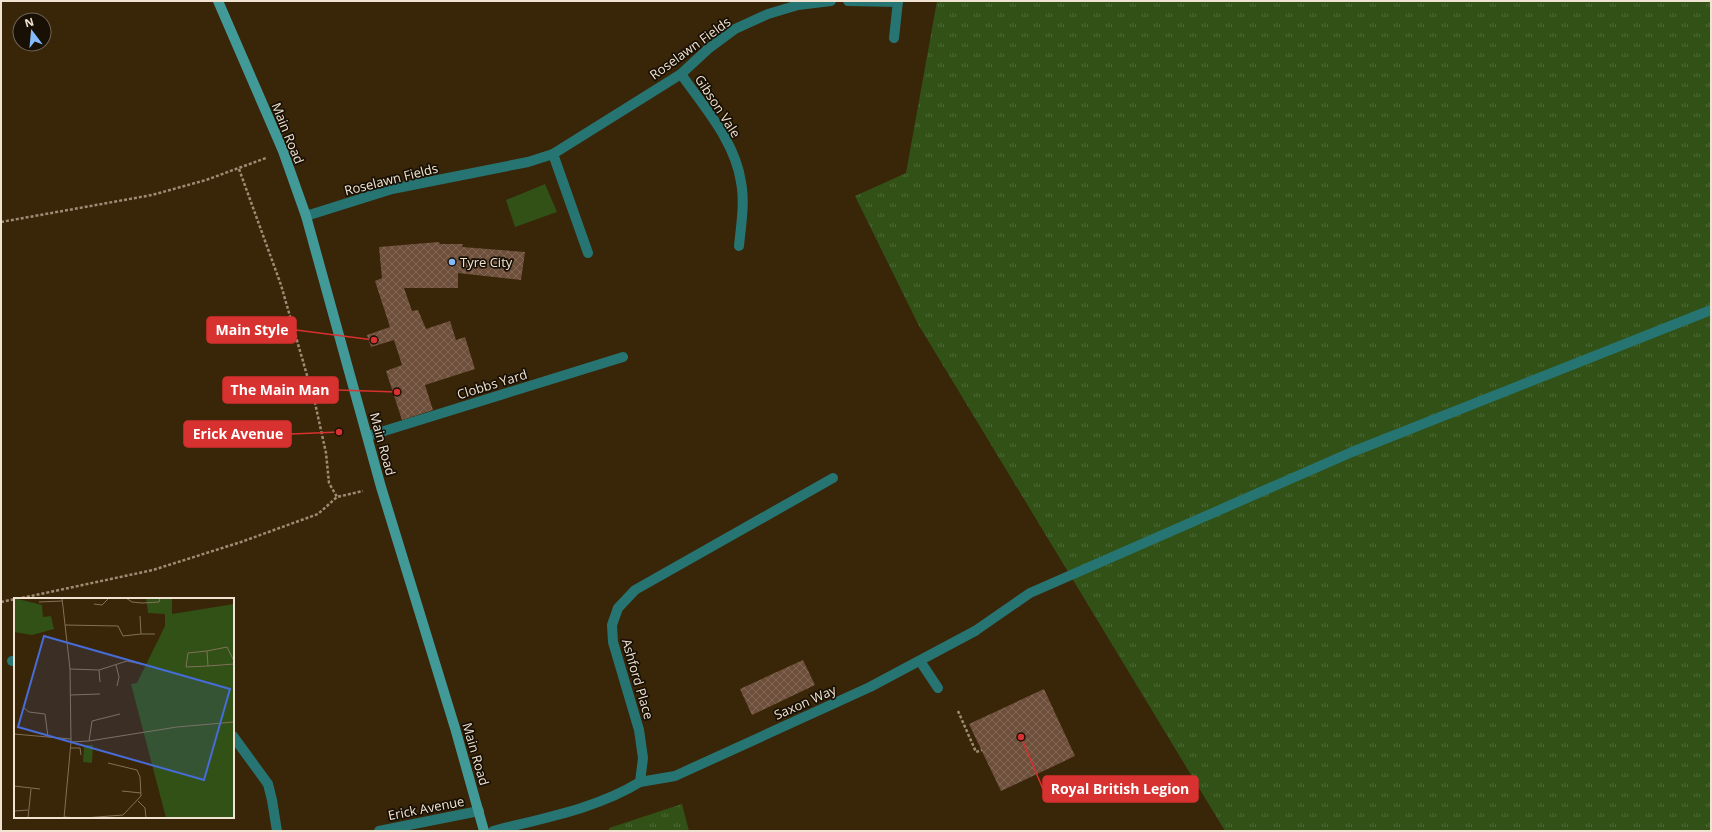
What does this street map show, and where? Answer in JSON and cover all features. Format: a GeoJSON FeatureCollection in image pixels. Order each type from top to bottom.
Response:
{"type":"FeatureCollection","features":[{"type":"Feature","properties":{"kind":"main road","name":"Main Road"},"geometry":{"type":"LineString","coordinates":[[218,1],[283,151],[306,216],[368,436],[381,488],[456,728],[484,831]]}},
{"type":"Feature","properties":{"kind":"street","name":"Roselawn Fields"},"geometry":{"type":"LineString","coordinates":[[306,216],[392,189],[528,162],[553,154],[681,74],[708,49],[735,29],[768,14],[798,5],[831,1]]}},
{"type":"Feature","properties":{"kind":"street"},"geometry":{"type":"LineString","coordinates":[[848,1],[898,1],[894,38]]}},
{"type":"Feature","properties":{"kind":"street","name":"Gibson Vale"},"geometry":{"type":"LineString","coordinates":[[681,74],[726,140],[736,163],[741,183],[742,205],[739,246]]}},
{"type":"Feature","properties":{"kind":"street"},"geometry":{"type":"LineString","coordinates":[[553,154],[588,253]]}},
{"type":"Feature","properties":{"kind":"street","name":"Saxon Way"},"geometry":{"type":"LineString","coordinates":[[640,782],[675,776],[870,687],[975,631],[1030,593],[1352,452],[1711,310]]}},
{"type":"Feature","properties":{"kind":"street","name":"Clobbs Yard"},"geometry":{"type":"LineString","coordinates":[[368,436],[623,357]]}},
{"type":"Feature","properties":{"kind":"street","name":"Ashford Place"},"geometry":{"type":"LineString","coordinates":[[640,782],[643,758],[639,730],[613,642],[612,625],[618,608],[635,590],[833,478]]}},
{"type":"Feature","properties":{"kind":"street"},"geometry":{"type":"LineString","coordinates":[[920,661],[938,688]]}},
{"type":"Feature","properties":{"kind":"street"},"geometry":{"type":"LineString","coordinates":[[234,737],[268,784],[277,831]]}},
{"type":"Feature","properties":{"kind":"street"},"geometry":{"type":"LineString","coordinates":[[493,831],[600,802],[621,794],[640,782]]}},
{"type":"Feature","properties":{"kind":"street","name":"Erick Avenue"},"geometry":{"type":"LineString","coordinates":[[379,831],[479,811]]}},
{"type":"Feature","properties":{"kind":"path"},"geometry":{"type":"LineString","coordinates":[[1,222],[152,195],[239,169],[283,151]]}},
{"type":"Feature","properties":{"kind":"path"},"geometry":{"type":"LineString","coordinates":[[239,169],[281,285],[315,403],[326,454],[329,483],[337,497]]}},
{"type":"Feature","properties":{"kind":"path"},"geometry":{"type":"LineString","coordinates":[[21,598],[153,570],[241,542],[318,514],[337,497],[381,488]]}},
{"type":"Feature","properties":{"kind":"path"},"geometry":{"type":"LineString","coordinates":[[1,602],[14,599]]}},
{"type":"Feature","properties":{"kind":"path"},"geometry":{"type":"LineString","coordinates":[[958,711],[976,752],[982,750]]}},
{"type":"Feature","properties":{"kind":"green space"},"geometry":{"type":"Polygon","coordinates":[[[937,1],[1711,1],[1711,831],[1225,831],[918,324],[855,196],[906,173],[937,1]]]}},
{"type":"Feature","properties":{"kind":"green space"},"geometry":{"type":"Polygon","coordinates":[[[545,184],[557,212],[515,227],[506,200],[545,184]]]}},
{"type":"Feature","properties":{"kind":"green space"},"geometry":{"type":"Polygon","coordinates":[[[682,804],[689,831],[609,831],[609,828],[682,804]]]}},
{"type":"Feature","properties":{"kind":"building"},"geometry":{"type":"Polygon","coordinates":[[[439,242],[440,244],[463,244],[462,247],[525,252],[521,280],[458,273],[458,288],[404,288],[412,311],[418,310],[426,329],[450,321],[456,340],[465,337],[475,369],[425,385],[433,410],[402,420],[386,371],[402,365],[394,340],[371,347],[367,335],[390,327],[375,281],[382,278],[379,247],[439,242]]]}},
{"type":"Feature","properties":{"kind":"building"},"geometry":{"type":"Polygon","coordinates":[[[803,660],[815,685],[752,715],[740,689],[803,660]]]}},
{"type":"Feature","properties":{"kind":"building"},"geometry":{"type":"Polygon","coordinates":[[[1044,689],[1075,756],[1001,791],[969,724],[1044,689]]]}},
{"type":"Feature","properties":{"kind":"place","name":"Tyre City"},"geometry":{"type":"Point","coordinates":[452,262]}},
{"type":"Feature","properties":{"kind":"place","name":"Main Style"},"geometry":{"type":"Point","coordinates":[374,340]}},
{"type":"Feature","properties":{"kind":"place","name":"The Main Man"},"geometry":{"type":"Point","coordinates":[397,392]}},
{"type":"Feature","properties":{"kind":"place","name":"Erick Avenue"},"geometry":{"type":"Point","coordinates":[339,432]}},
{"type":"Feature","properties":{"kind":"place","name":"Royal British Legion"},"geometry":{"type":"Point","coordinates":[1021,737]}}]}
